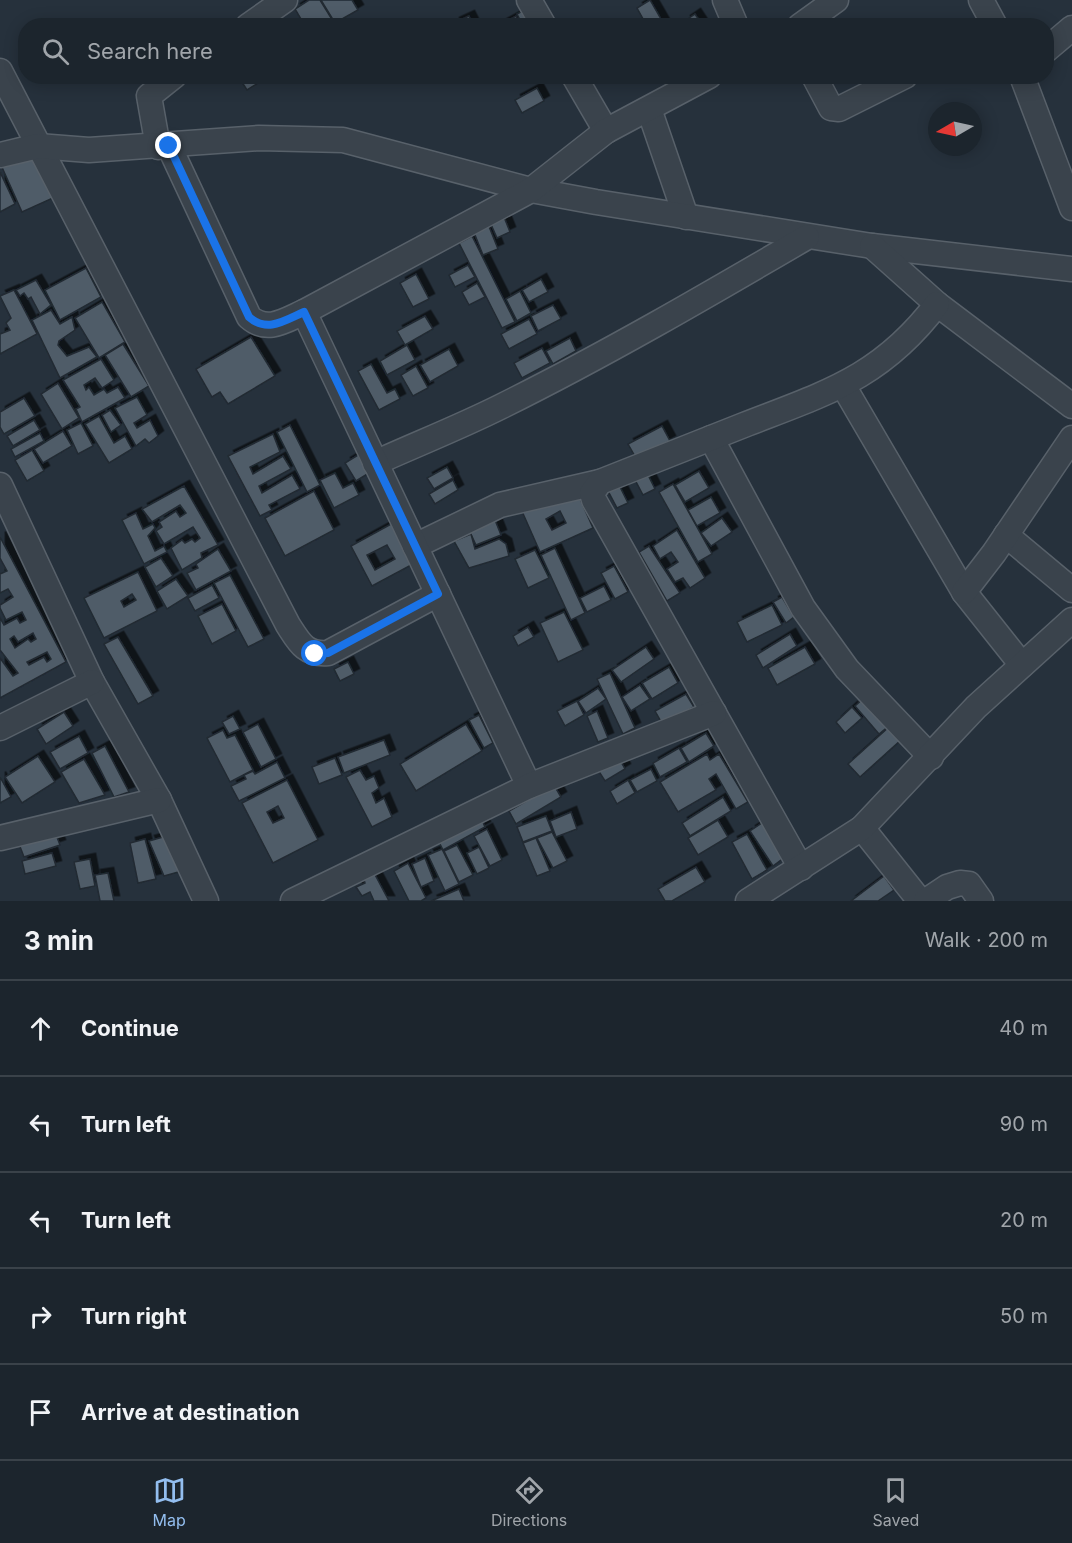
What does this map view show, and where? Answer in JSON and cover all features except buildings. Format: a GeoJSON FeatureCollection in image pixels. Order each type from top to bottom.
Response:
{"type":"FeatureCollection","features":[{"type":"Feature","properties":{"kind":"street"},"geometry":{"type":"LineString","coordinates":[[259,18],[285,0]]}},
{"type":"Feature","properties":{"kind":"street"},"geometry":{"type":"LineString","coordinates":[[529,0],[539,18]]}},
{"type":"Feature","properties":{"kind":"street"},"geometry":{"type":"LineString","coordinates":[[725,0],[733,18]]}},
{"type":"Feature","properties":{"kind":"street"},"geometry":{"type":"LineString","coordinates":[[811,18],[836,0]]}},
{"type":"Feature","properties":{"kind":"street"},"geometry":{"type":"LineString","coordinates":[[981,0],[991,18]]}},
{"type":"Feature","properties":{"kind":"street"},"geometry":{"type":"LineString","coordinates":[[1054,44],[1072,28]]}},
{"type":"Feature","properties":{"kind":"street"},"geometry":{"type":"LineString","coordinates":[[0,70],[282,614],[303,648],[315,654],[328,653],[438,594]]}},
{"type":"Feature","properties":{"kind":"street"},"geometry":{"type":"LineString","coordinates":[[164,84],[149,96],[164,146],[249,317],[257,324],[268,326],[304,312],[531,190],[606,131],[695,84]]}},
{"type":"Feature","properties":{"kind":"street"},"geometry":{"type":"LineString","coordinates":[[579,84],[606,131]]}},
{"type":"Feature","properties":{"kind":"street"},"geometry":{"type":"LineString","coordinates":[[818,84],[831,108],[839,108],[888,84]]}},
{"type":"Feature","properties":{"kind":"street"},"geometry":{"type":"LineString","coordinates":[[1025,84],[1072,207]]}},
{"type":"Feature","properties":{"kind":"street"},"geometry":{"type":"LineString","coordinates":[[649,109],[686,217]]}},
{"type":"Feature","properties":{"kind":"street"},"geometry":{"type":"LineString","coordinates":[[0,155],[38,146],[80,150],[259,138],[342,140],[531,190],[807,237],[1072,269]]}},
{"type":"Feature","properties":{"kind":"street"},"geometry":{"type":"LineString","coordinates":[[375,463],[499,408],[578,367],[668,318],[807,237]]}},
{"type":"Feature","properties":{"kind":"street"},"geometry":{"type":"LineString","coordinates":[[872,246],[937,304],[1072,406]]}},
{"type":"Feature","properties":{"kind":"street"},"geometry":{"type":"LineString","coordinates":[[415,546],[500,505],[600,482],[844,387],[889,356],[917,330],[937,304]]}},
{"type":"Feature","properties":{"kind":"street"},"geometry":{"type":"LineString","coordinates":[[304,312],[529,786]]}},
{"type":"Feature","properties":{"kind":"street"},"geometry":{"type":"LineString","coordinates":[[844,387],[964,592],[1022,665]]}},
{"type":"Feature","properties":{"kind":"street"},"geometry":{"type":"LineString","coordinates":[[711,438],[803,608],[848,669],[931,757]]}},
{"type":"Feature","properties":{"kind":"street"},"geometry":{"type":"LineString","coordinates":[[964,592],[1072,438]]}},
{"type":"Feature","properties":{"kind":"street"},"geometry":{"type":"LineString","coordinates":[[600,482],[592,493],[594,500],[801,868]]}},
{"type":"Feature","properties":{"kind":"street"},"geometry":{"type":"LineString","coordinates":[[0,485],[92,682],[159,800],[206,901]]}},
{"type":"Feature","properties":{"kind":"street"},"geometry":{"type":"LineString","coordinates":[[1006,535],[1072,590]]}},
{"type":"Feature","properties":{"kind":"street"},"geometry":{"type":"LineString","coordinates":[[748,901],[862,828],[976,707],[1072,620]]}},
{"type":"Feature","properties":{"kind":"street"},"geometry":{"type":"LineString","coordinates":[[0,728],[92,682]]}},
{"type":"Feature","properties":{"kind":"street"},"geometry":{"type":"LineString","coordinates":[[293,901],[529,786],[714,713]]}},
{"type":"Feature","properties":{"kind":"street"},"geometry":{"type":"LineString","coordinates":[[0,838],[159,800]]}},
{"type":"Feature","properties":{"kind":"street"},"geometry":{"type":"LineString","coordinates":[[862,828],[920,901]]}},
{"type":"Feature","properties":{"kind":"street"},"geometry":{"type":"LineString","coordinates":[[926,901],[960,883],[969,884],[981,901]]}},
{"type":"Feature","properties":{"kind":"route"},"geometry":{"type":"LineString","coordinates":[[169,146],[249,317],[257,324],[268,326],[304,312],[438,594],[328,653],[315,654]]}}]}
